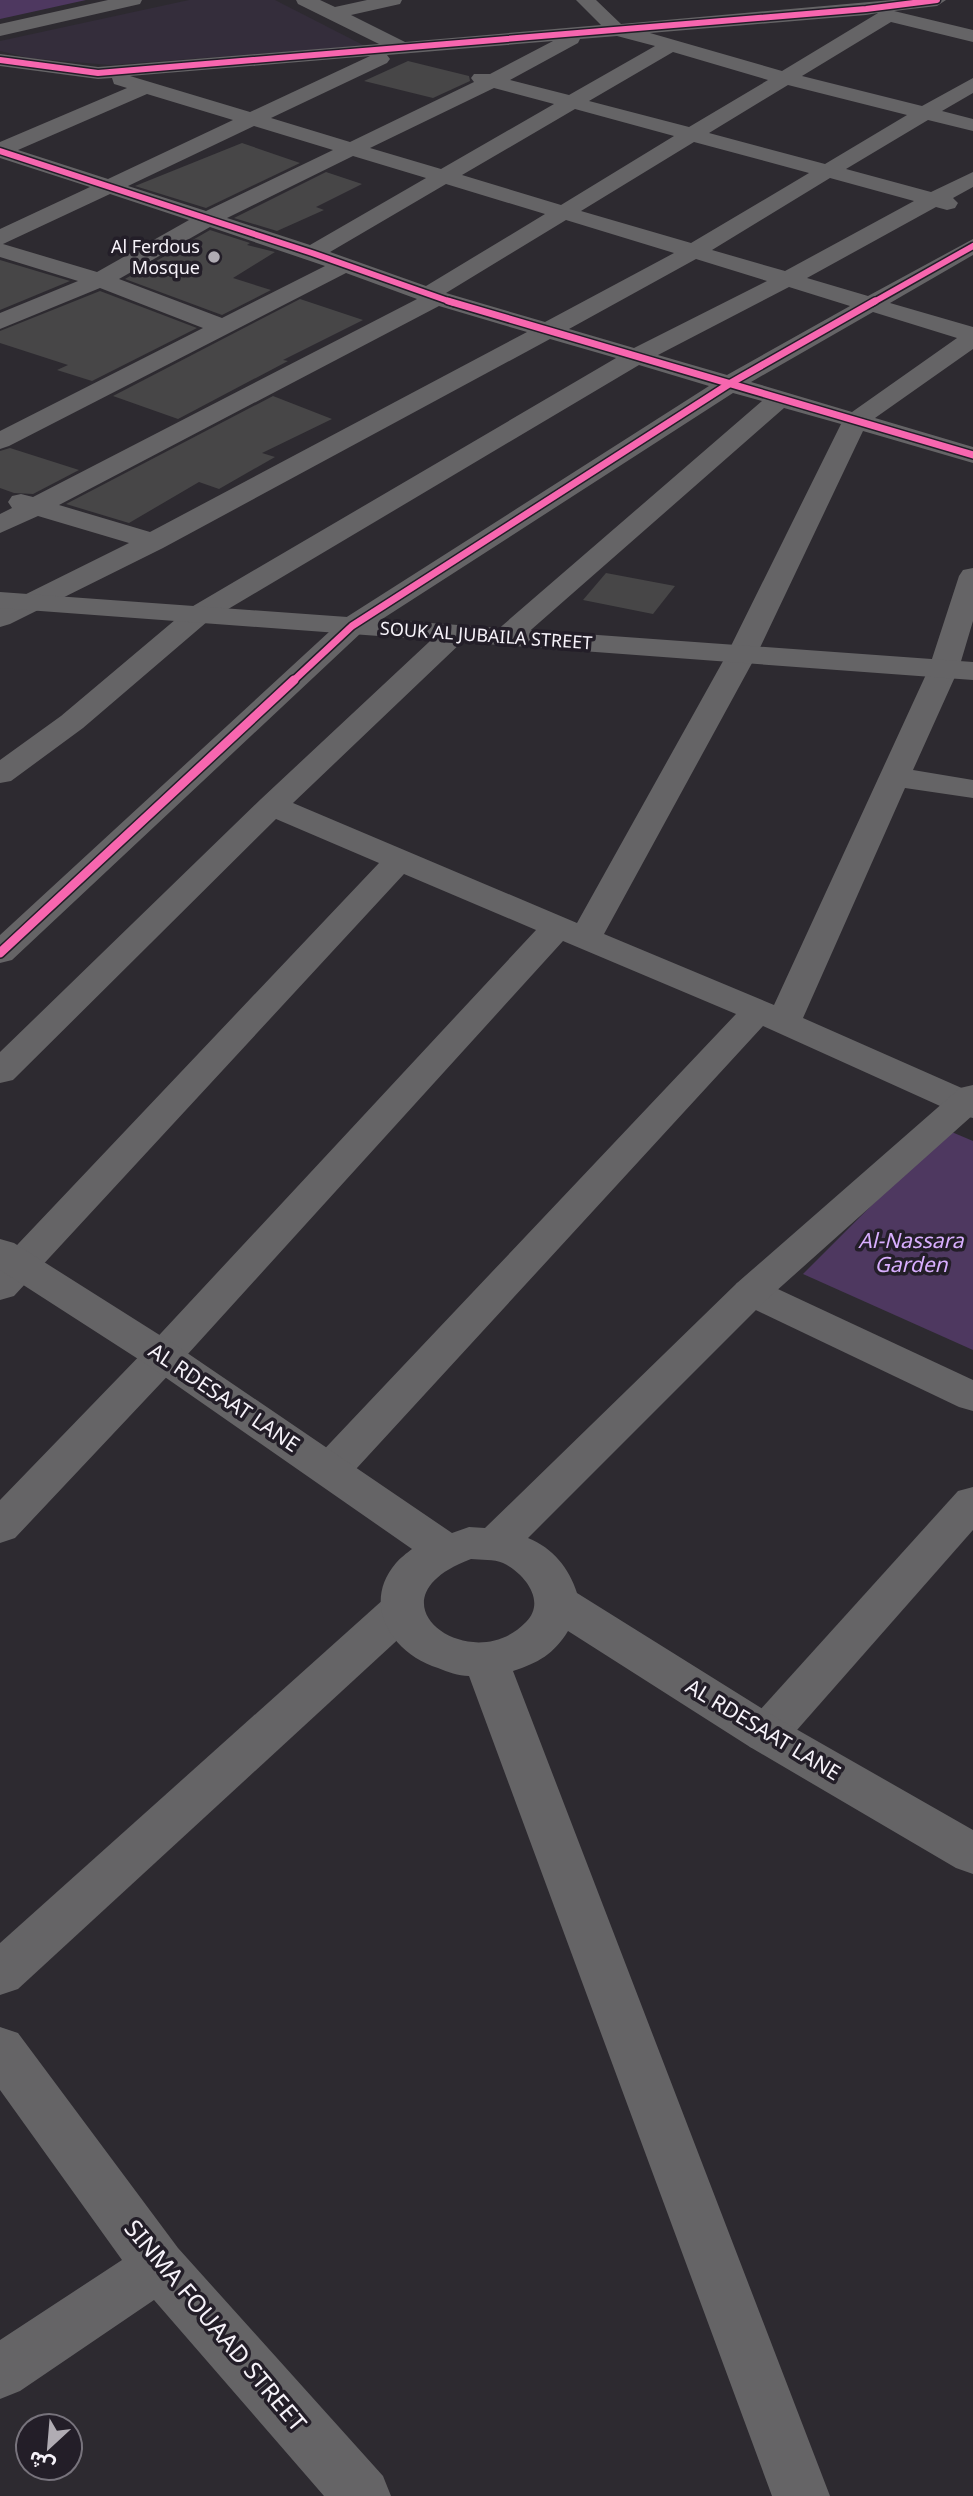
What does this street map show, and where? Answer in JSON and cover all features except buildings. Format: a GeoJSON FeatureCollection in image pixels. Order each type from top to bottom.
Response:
{"type":"FeatureCollection","features":[{"type":"Feature","properties":{"kind":"street"},"geometry":{"type":"LineString","coordinates":[[0,30],[133,0]]}},
{"type":"Feature","properties":{"kind":"street"},"geometry":{"type":"LineString","coordinates":[[305,0],[334,13],[397,52],[427,65]]}},
{"type":"Feature","properties":{"kind":"street"},"geometry":{"type":"LineString","coordinates":[[334,13],[393,0]]}},
{"type":"Feature","properties":{"kind":"street"},"geometry":{"type":"LineString","coordinates":[[585,0],[616,29],[784,78],[973,125]]}},
{"type":"Feature","properties":{"kind":"street"},"geometry":{"type":"LineString","coordinates":[[0,60],[99,73],[397,52],[616,29],[876,12],[937,0]]}},
{"type":"Feature","properties":{"kind":"street"},"geometry":{"type":"LineString","coordinates":[[0,525],[432,296],[563,212],[784,78],[876,12],[973,36]]}},
{"type":"Feature","properties":{"kind":"street"},"geometry":{"type":"LineString","coordinates":[[0,322],[100,280],[207,219],[543,56],[582,32]]}},
{"type":"Feature","properties":{"kind":"street"},"geometry":{"type":"LineString","coordinates":[[312,253],[671,45]]}},
{"type":"Feature","properties":{"kind":"street"},"geometry":{"type":"LineString","coordinates":[[0,238],[397,52]]}},
{"type":"Feature","properties":{"kind":"street"},"geometry":{"type":"LineString","coordinates":[[0,75],[24,65]]}},
{"type":"Feature","properties":{"kind":"street"},"geometry":{"type":"LineString","coordinates":[[99,73],[973,336]]}},
{"type":"Feature","properties":{"kind":"street"},"geometry":{"type":"LineString","coordinates":[[466,75],[973,209]]}},
{"type":"Feature","properties":{"kind":"street"},"geometry":{"type":"LineString","coordinates":[[0,618],[13,601],[153,542],[547,331],[692,251],[973,84]]}},
{"type":"Feature","properties":{"kind":"street"},"geometry":{"type":"LineString","coordinates":[[0,151],[147,88]]}},
{"type":"Feature","properties":{"kind":"street"},"geometry":{"type":"LineString","coordinates":[[0,151],[312,253],[342,266],[432,296],[973,455]]}},
{"type":"Feature","properties":{"kind":"street"},"geometry":{"type":"LineString","coordinates":[[0,774],[72,722],[198,615],[635,357],[786,280],[973,178]]}},
{"type":"Feature","properties":{"kind":"street"},"geometry":{"type":"LineString","coordinates":[[0,953],[352,626],[729,384],[973,246]]}},
{"type":"Feature","properties":{"kind":"street"},"geometry":{"type":"LineString","coordinates":[[0,250],[100,280],[223,327]]}},
{"type":"Feature","properties":{"kind":"street"},"geometry":{"type":"LineString","coordinates":[[0,442],[342,266]]}},
{"type":"Feature","properties":{"kind":"street"},"geometry":{"type":"LineString","coordinates":[[0,1527],[571,933],[742,654],[855,421],[973,336]]}},
{"type":"Feature","properties":{"kind":"street"},"geometry":{"type":"LineString","coordinates":[[506,637],[779,399]]}},
{"type":"Feature","properties":{"kind":"street"},"geometry":{"type":"LineString","coordinates":[[0,496],[153,542]]}},
{"type":"Feature","properties":{"kind":"street"},"geometry":{"type":"LineString","coordinates":[[330,1470],[771,1017],[895,777],[959,670],[973,576]]}},
{"type":"Feature","properties":{"kind":"street","name":"SOUK AL JUBAILA STREET"},"geometry":{"type":"LineString","coordinates":[[13,601],[959,670]]}},
{"type":"Feature","properties":{"kind":"street"},"geometry":{"type":"LineString","coordinates":[[0,1072],[271,806],[454,634]]}},
{"type":"Feature","properties":{"kind":"street"},"geometry":{"type":"LineString","coordinates":[[895,777],[973,789]]}},
{"type":"Feature","properties":{"kind":"street"},"geometry":{"type":"LineString","coordinates":[[271,806],[970,1102],[751,1292],[495,1544]]}},
{"type":"Feature","properties":{"kind":"street"},"geometry":{"type":"LineString","coordinates":[[7,1268],[399,860]]}},
{"type":"Feature","properties":{"kind":"street","name":"AL RDESAAT LANE"},"geometry":{"type":"LineString","coordinates":[[7,1268],[163,1356],[444,1549]]}},
{"type":"Feature","properties":{"kind":"street"},"geometry":{"type":"LineString","coordinates":[[751,1292],[973,1397]]}},
{"type":"Feature","properties":{"kind":"street"},"geometry":{"type":"LineString","coordinates":[[766,1734],[973,1502]]}},
{"type":"Feature","properties":{"kind":"street"},"geometry":{"type":"LineString","coordinates":[[469,1543],[495,1544],[519,1552],[539,1565],[552,1583],[556,1602],[553,1619],[543,1634],[528,1647],[485,1660],[440,1652],[421,1641],[409,1627],[401,1610],[402,1592],[409,1574],[424,1559],[444,1549],[469,1543]]}},
{"type":"Feature","properties":{"kind":"street","name":"AL RDESAAT LANE"},"geometry":{"type":"LineString","coordinates":[[556,1602],[766,1734],[973,1854]]}},
{"type":"Feature","properties":{"kind":"street"},"geometry":{"type":"LineString","coordinates":[[0,1974],[401,1610]]}},
{"type":"Feature","properties":{"kind":"street"},"geometry":{"type":"LineString","coordinates":[[485,1660],[801,2496]]}},
{"type":"Feature","properties":{"kind":"street","name":"SINMA FOUAAD STREET"},"geometry":{"type":"LineString","coordinates":[[0,2049],[159,2266],[362,2496]]}},
{"type":"Feature","properties":{"kind":"street"},"geometry":{"type":"LineString","coordinates":[[0,2372],[159,2266]]}},
{"type":"Feature","properties":{"kind":"shaded area"},"geometry":{"type":"Polygon","coordinates":[[[189,0],[275,0],[365,46],[109,65],[29,58],[0,51],[0,41],[189,0]]]}},
{"type":"Feature","properties":{"kind":"green space"},"geometry":{"type":"Polygon","coordinates":[[[0,0],[86,0],[0,19],[0,0]]]}},
{"type":"Feature","properties":{"kind":"green space","name":"Al-Nassara Garden"},"geometry":{"type":"Polygon","coordinates":[[[947,1130],[973,1141],[973,1350],[803,1274],[947,1130]]]}},
{"type":"Feature","properties":{"kind":"cycle path"},"geometry":{"type":"LineString","coordinates":[[0,60],[98,73],[866,9],[937,0]]}},
{"type":"Feature","properties":{"kind":"cycle path"},"geometry":{"type":"LineString","coordinates":[[0,151],[312,253],[437,298],[973,455]]}},
{"type":"Feature","properties":{"kind":"cycle path"},"geometry":{"type":"LineString","coordinates":[[0,953],[352,626],[729,384],[973,246]]}},
{"type":"Feature","properties":{"kind":"place","name":"Al Ferdous Mosque"},"geometry":{"type":"Point","coordinates":[214,257]}}]}
